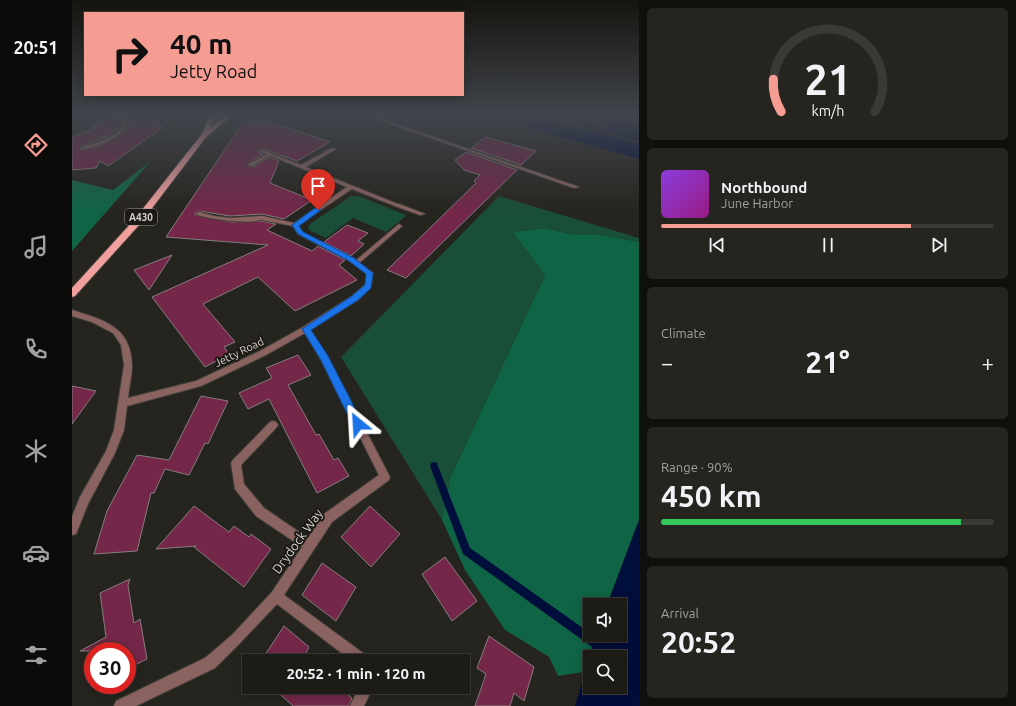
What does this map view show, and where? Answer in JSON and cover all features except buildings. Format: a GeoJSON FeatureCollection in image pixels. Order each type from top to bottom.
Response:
{"type":"FeatureCollection","features":[{"type":"Feature","properties":{"kind":"main road","name":"A430"},"geometry":{"type":"LineString","coordinates":[[72,294],[137,222],[195,147]]}},
{"type":"Feature","properties":{"kind":"street"},"geometry":{"type":"LineString","coordinates":[[460,147],[576,187]]}},
{"type":"Feature","properties":{"kind":"street"},"geometry":{"type":"LineString","coordinates":[[302,167],[334,149]]}},
{"type":"Feature","properties":{"kind":"street"},"geometry":{"type":"LineString","coordinates":[[260,151],[422,214]]}},
{"type":"Feature","properties":{"kind":"street"},"geometry":{"type":"LineString","coordinates":[[250,165],[269,155]]}},
{"type":"Feature","properties":{"kind":"street"},"geometry":{"type":"LineString","coordinates":[[295,225],[351,187]]}},
{"type":"Feature","properties":{"kind":"street"},"geometry":{"type":"LineString","coordinates":[[199,214],[210,218],[236,220],[262,218],[295,225],[300,233],[356,262],[399,226]]}},
{"type":"Feature","properties":{"kind":"street","name":"Jetty Road"},"geometry":{"type":"LineString","coordinates":[[124,403],[198,384],[263,353],[306,329],[355,298],[368,286],[370,273],[356,262]]}},
{"type":"Feature","properties":{"kind":"street"},"geometry":{"type":"LineString","coordinates":[[72,313],[95,320],[116,331],[125,345],[128,365],[124,403],[116,436],[110,453],[84,501],[72,530]]}},
{"type":"Feature","properties":{"kind":"street","name":"Drydock Way"},"geometry":{"type":"LineString","coordinates":[[121,706],[210,663],[236,639],[276,596],[328,518],[385,477],[324,358],[306,329]]}},
{"type":"Feature","properties":{"kind":"street"},"geometry":{"type":"LineString","coordinates":[[273,425],[236,463],[239,486],[260,512],[310,546]]}},
{"type":"Feature","properties":{"kind":"street"},"geometry":{"type":"LineString","coordinates":[[276,596],[353,654]]}},
{"type":"Feature","properties":{"kind":"street"},"geometry":{"type":"LineString","coordinates":[[357,706],[363,694]]}},
{"type":"Feature","properties":{"kind":"green space"},"geometry":{"type":"Polygon","coordinates":[[[151,161],[72,251],[72,180],[113,190],[151,161]]]}},
{"type":"Feature","properties":{"kind":"green space"},"geometry":{"type":"Polygon","coordinates":[[[351,196],[359,196],[406,216],[386,232],[353,218],[326,238],[309,230],[308,228],[310,224],[351,196]]]}},
{"type":"Feature","properties":{"kind":"green space"},"geometry":{"type":"Polygon","coordinates":[[[499,196],[639,238],[639,242],[600,235],[574,235],[545,228],[513,232],[545,275],[450,478],[442,520],[341,357],[499,196]]]}},
{"type":"Feature","properties":{"kind":"green space"},"geometry":{"type":"Polygon","coordinates":[[[545,228],[574,235],[600,235],[639,242],[639,520],[610,598],[583,598],[583,642],[594,642],[591,650],[583,650],[583,672],[558,676],[549,657],[505,630],[465,570],[442,520],[450,478],[545,275],[513,232],[545,228]]]}},
{"type":"Feature","properties":{"kind":"water"},"geometry":{"type":"Polygon","coordinates":[[[596,147],[639,147],[639,159],[596,147]]]}},
{"type":"Feature","properties":{"kind":"water"},"geometry":{"type":"Polygon","coordinates":[[[639,520],[639,706],[575,706],[583,679],[583,694],[627,694],[627,650],[592,650],[594,642],[627,642],[627,598],[610,598],[639,520]]]}},
{"type":"Feature","properties":{"kind":"waterway"},"geometry":{"type":"LineString","coordinates":[[434,466],[466,551],[605,650]]}},
{"type":"Feature","properties":{"kind":"route"},"geometry":{"type":"LineString","coordinates":[[318,210],[295,225],[300,233],[352,260],[370,273],[368,286],[355,298],[306,329],[324,358],[358,424]]}}]}
